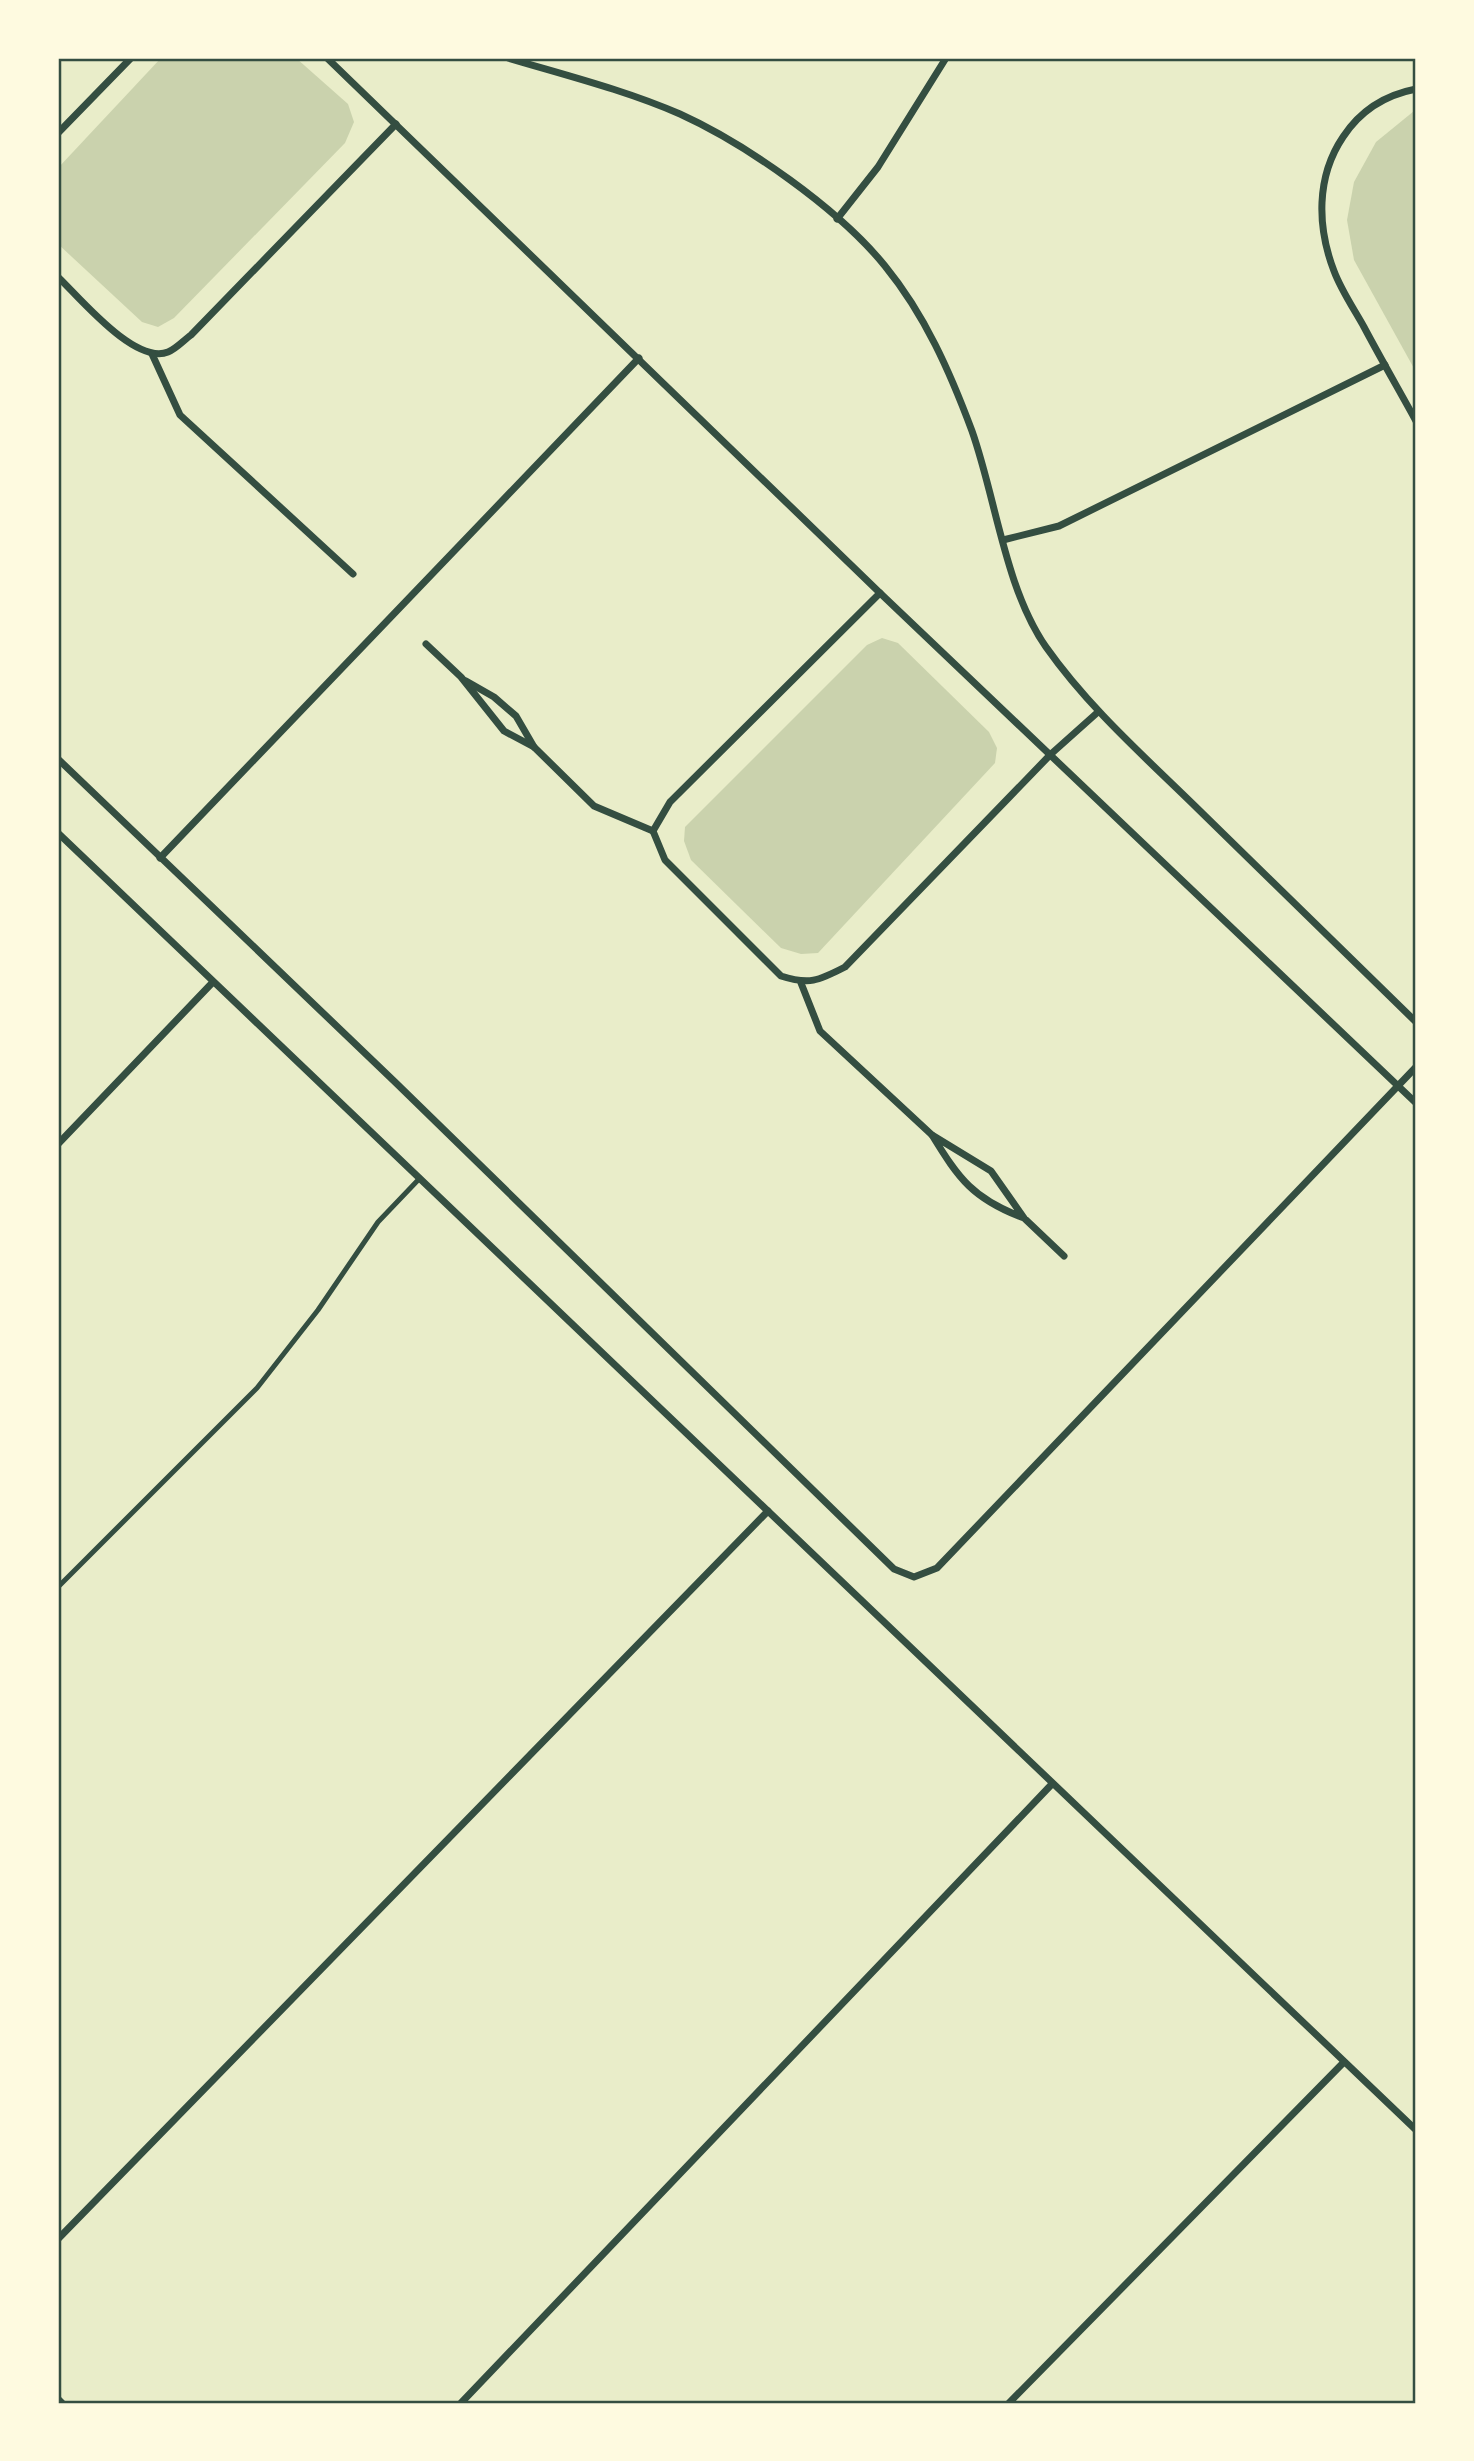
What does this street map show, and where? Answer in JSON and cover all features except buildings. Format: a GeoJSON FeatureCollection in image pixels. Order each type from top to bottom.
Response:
{"type":"FeatureCollection","features":[{"type":"Feature","properties":{"kind":"street"},"geometry":{"type":"LineString","coordinates":[[58,133],[131,58]]}},
{"type":"Feature","properties":{"kind":"street"},"geometry":{"type":"LineString","coordinates":[[327,58],[880,593],[1416,1103]]}},
{"type":"Feature","properties":{"kind":"street"},"geometry":{"type":"LineString","coordinates":[[508,58],[642,99],[726,138],[763,162],[836,219],[884,265],[916,310],[956,388],[975,440],[1018,589],[1044,644],[1098,712],[1416,1022]]}},
{"type":"Feature","properties":{"kind":"street"},"geometry":{"type":"LineString","coordinates":[[836,219],[878,167],[946,58]]}},
{"type":"Feature","properties":{"kind":"street"},"geometry":{"type":"LineString","coordinates":[[1416,89],[1380,100],[1354,120],[1337,145],[1326,174],[1321,201],[1324,239],[1334,272],[1416,421]]}},
{"type":"Feature","properties":{"kind":"street"},"geometry":{"type":"LineString","coordinates":[[58,277],[124,341],[152,354],[169,352],[191,335],[397,124]]}},
{"type":"Feature","properties":{"kind":"street"},"geometry":{"type":"LineString","coordinates":[[152,354],[180,415],[353,574]]}},
{"type":"Feature","properties":{"kind":"street"},"geometry":{"type":"LineString","coordinates":[[160,858],[639,358]]}},
{"type":"Feature","properties":{"kind":"street"},"geometry":{"type":"LineString","coordinates":[[1003,540],[1059,526],[1385,365]]}},
{"type":"Feature","properties":{"kind":"street"},"geometry":{"type":"LineString","coordinates":[[653,831],[670,802],[880,593]]}},
{"type":"Feature","properties":{"kind":"street"},"geometry":{"type":"LineString","coordinates":[[426,644],[461,677],[505,731],[534,747]]}},
{"type":"Feature","properties":{"kind":"street"},"geometry":{"type":"LineString","coordinates":[[461,677],[494,697],[516,716],[534,747],[594,806],[653,831],[665,860],[780,976],[802,983],[827,977],[845,967],[1051,754],[1098,712]]}},
{"type":"Feature","properties":{"kind":"street"},"geometry":{"type":"LineString","coordinates":[[58,760],[404,1091],[894,1569],[914,1577],[937,1568],[1416,1067]]}},
{"type":"Feature","properties":{"kind":"street"},"geometry":{"type":"LineString","coordinates":[[58,834],[883,1618],[1052,1784],[1416,2130]]}},
{"type":"Feature","properties":{"kind":"street"},"geometry":{"type":"LineString","coordinates":[[58,1144],[213,982]]}},
{"type":"Feature","properties":{"kind":"street"},"geometry":{"type":"LineString","coordinates":[[802,983],[820,1031],[932,1135],[990,1171],[1024,1218],[1064,1256]]}},
{"type":"Feature","properties":{"kind":"street"},"geometry":{"type":"LineString","coordinates":[[932,1135],[968,1187],[996,1208],[1024,1218]]}},
{"type":"Feature","properties":{"kind":"street"},"geometry":{"type":"LineString","coordinates":[[58,2239],[768,1511]]}},
{"type":"Feature","properties":{"kind":"street"},"geometry":{"type":"LineString","coordinates":[[461,2403],[1052,1784]]}},
{"type":"Feature","properties":{"kind":"street"},"geometry":{"type":"LineString","coordinates":[[1009,2403],[1344,2062]]}},
{"type":"Feature","properties":{"kind":"street"},"geometry":{"type":"LineString","coordinates":[[58,2399],[62,2403]]}},
{"type":"Feature","properties":{"kind":"lane"},"geometry":{"type":"LineString","coordinates":[[58,1587],[257,1388],[318,1310],[378,1222],[420,1178]]}},
{"type":"Feature","properties":{"kind":"green space"},"geometry":{"type":"Polygon","coordinates":[[[161,58],[296,58],[348,104],[354,122],[345,143],[174,318],[158,327],[142,322],[58,244],[58,168],[161,58]]]}},
{"type":"Feature","properties":{"kind":"green space"},"geometry":{"type":"Polygon","coordinates":[[[1414,111],[1416,372],[1354,260],[1347,220],[1354,182],[1376,142],[1414,111]]]}},
{"type":"Feature","properties":{"kind":"green space"},"geometry":{"type":"Polygon","coordinates":[[[882,638],[898,643],[989,732],[997,748],[995,763],[818,953],[801,954],[781,948],[691,860],[684,841],[685,827],[867,645],[882,638]]]}}]}
